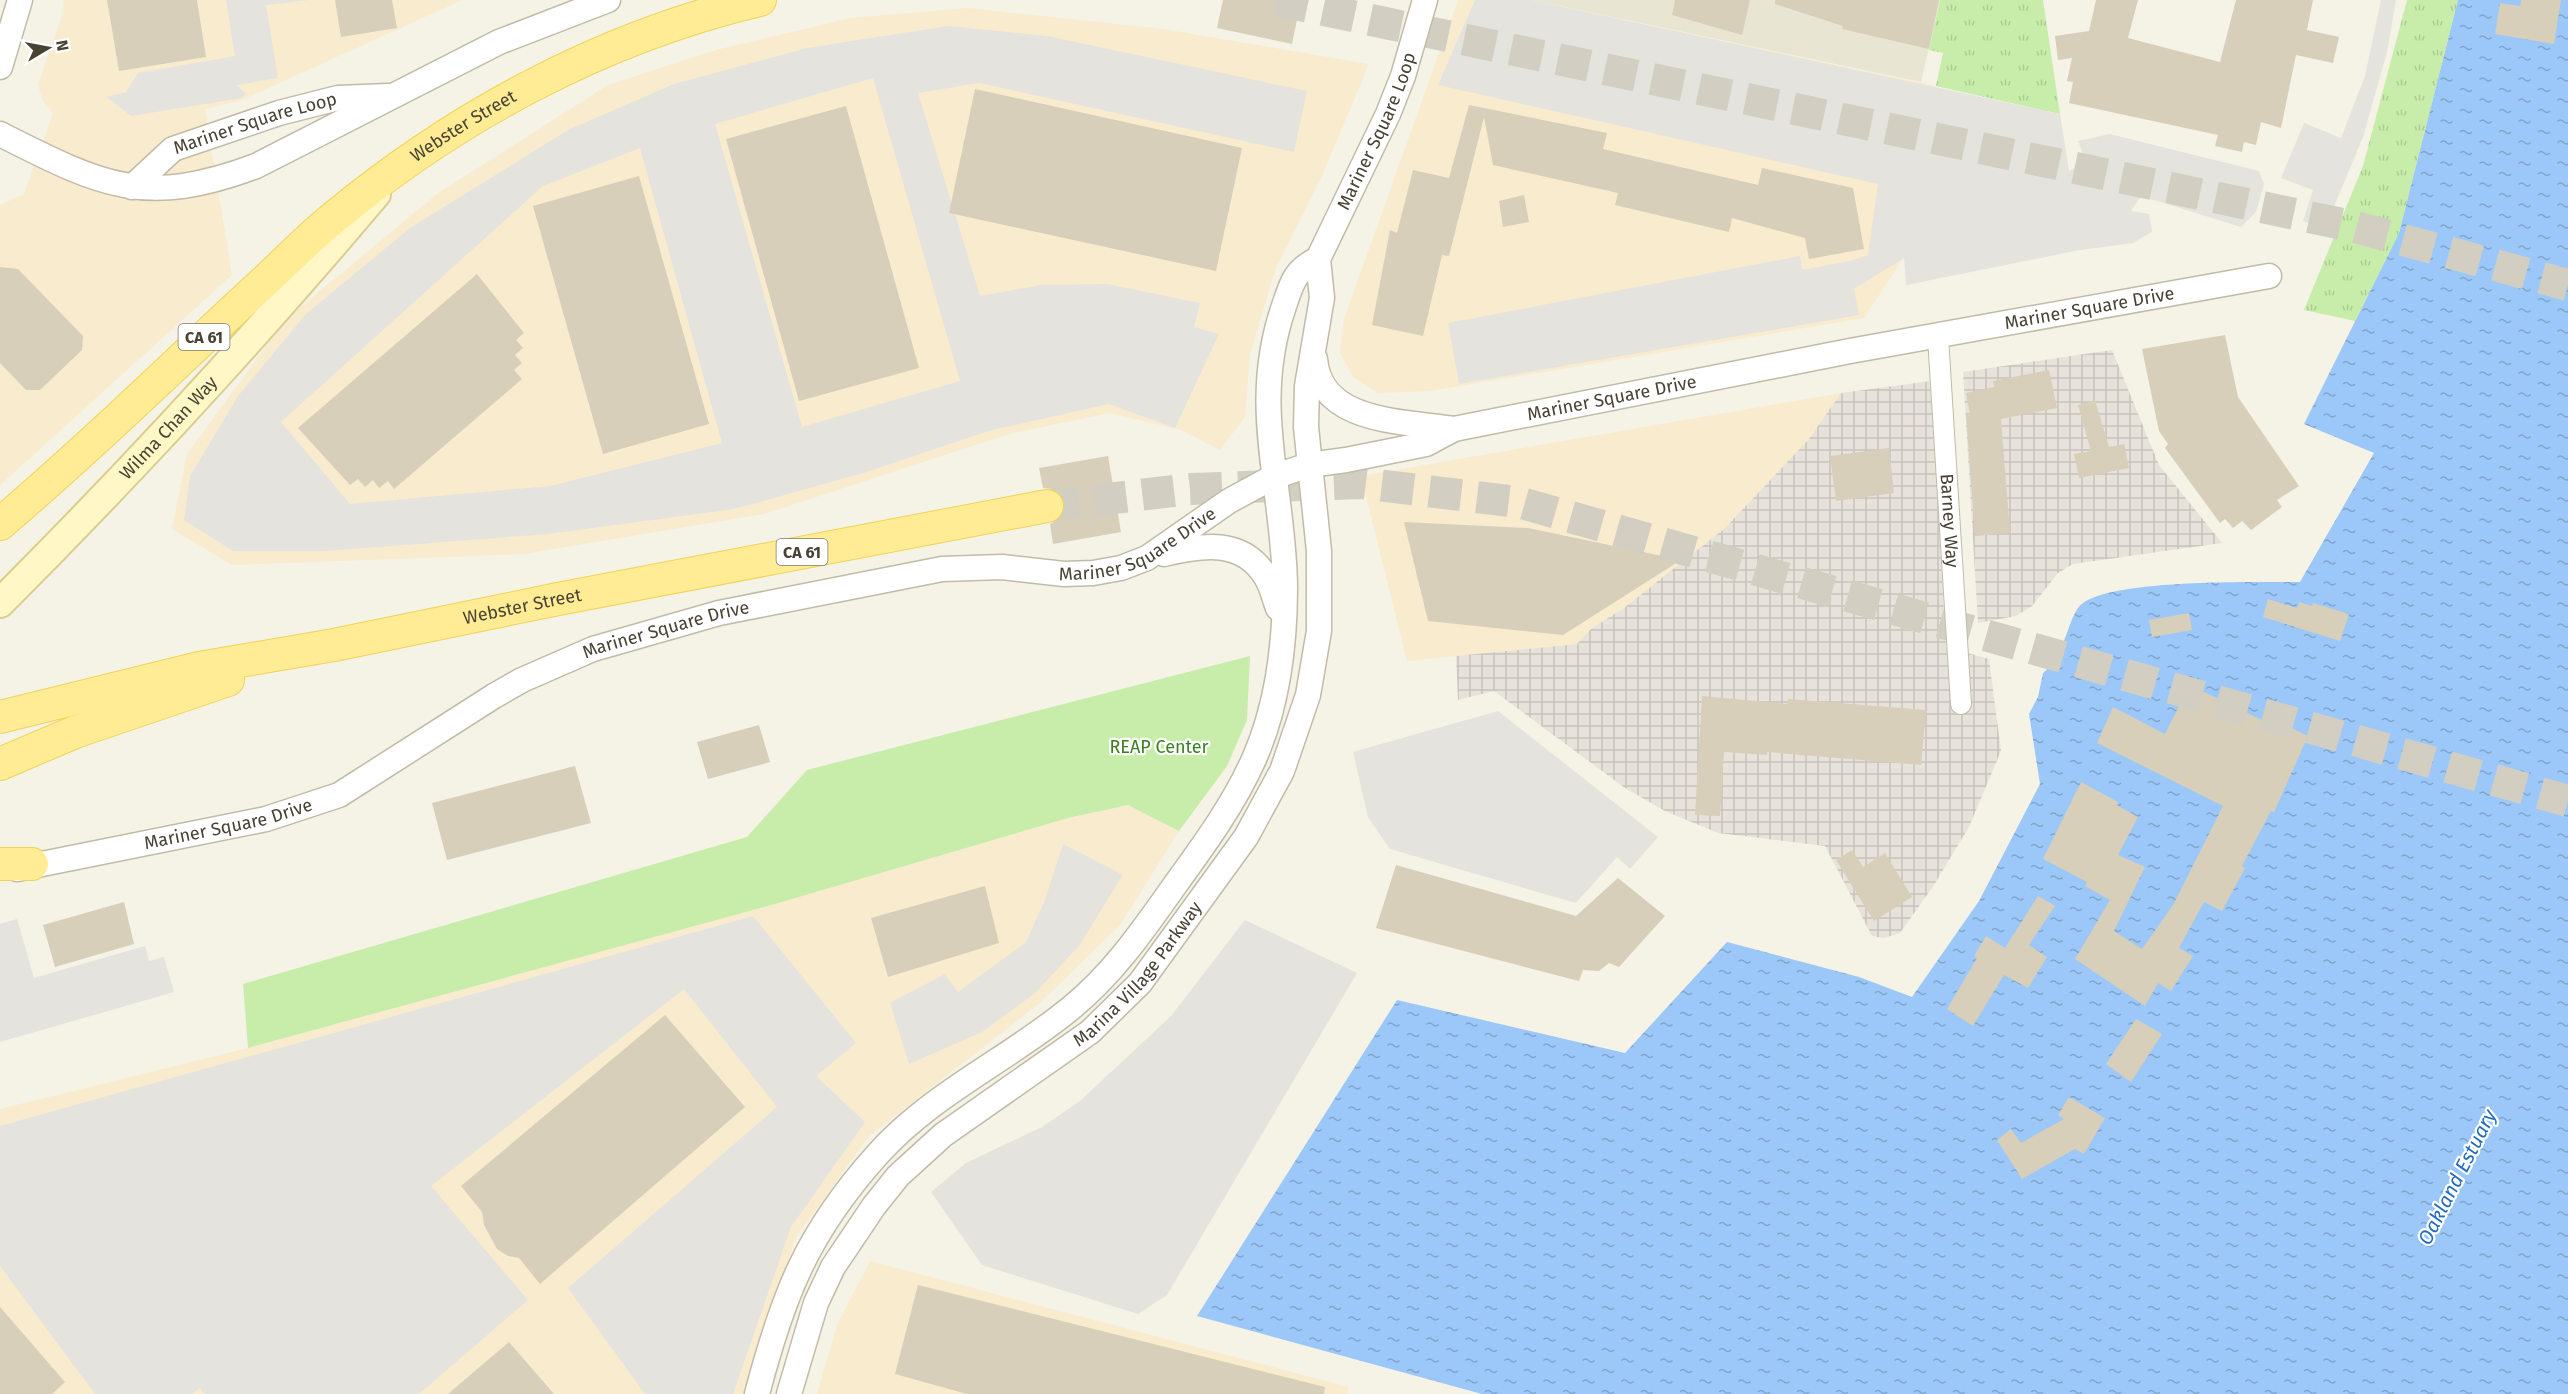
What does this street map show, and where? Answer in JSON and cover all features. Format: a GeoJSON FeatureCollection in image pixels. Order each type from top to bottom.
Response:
{"type":"FeatureCollection","features":[{"type":"Feature","properties":{"kind":"main road","name":"Webster Street"},"geometry":{"type":"LineString","coordinates":[[4,519],[331,220],[401,165],[466,123],[575,65],[666,28],[760,0]]}},
{"type":"Feature","properties":{"kind":"main road","name":"Wilma Chan Way"},"geometry":{"type":"LineString","coordinates":[[0,603],[310,273],[401,165]]}},
{"type":"Feature","properties":{"kind":"main road","name":"Webster Street"},"geometry":{"type":"LineString","coordinates":[[0,717],[200,668],[334,645],[558,599],[1047,506]]}},
{"type":"Feature","properties":{"kind":"main road"},"geometry":{"type":"LineString","coordinates":[[0,764],[127,713],[334,645]]}},
{"type":"Feature","properties":{"kind":"main road"},"geometry":{"type":"LineString","coordinates":[[0,772],[31,751]]}},
{"type":"Feature","properties":{"kind":"main road"},"geometry":{"type":"LineString","coordinates":[[0,864],[32,864]]}},
{"type":"Feature","properties":{"kind":"street"},"geometry":{"type":"LineString","coordinates":[[0,67],[20,0]]}},
{"type":"Feature","properties":{"kind":"street","name":"Mariner Square Loop"},"geometry":{"type":"LineString","coordinates":[[0,134],[85,175],[111,184],[132,187],[192,185],[223,178],[264,162],[499,42],[608,0]]}},
{"type":"Feature","properties":{"kind":"street","name":"Mariner Square Loop"},"geometry":{"type":"LineString","coordinates":[[1273,477],[1267,408],[1272,350],[1288,293],[1301,267],[1318,259],[1388,114],[1403,76],[1425,0]]}},
{"type":"Feature","properties":{"kind":"street","name":"Mariner Square Loop"},"geometry":{"type":"LineString","coordinates":[[132,187],[173,149],[279,113],[338,98],[394,96]]}},
{"type":"Feature","properties":{"kind":"street"},"geometry":{"type":"LineString","coordinates":[[1309,465],[1307,386],[1313,340],[1322,298],[1318,259]]}},
{"type":"Feature","properties":{"kind":"street","name":"Mariner Square Drive"},"geometry":{"type":"LineString","coordinates":[[0,873],[32,864],[202,832],[304,808],[339,795],[372,777],[522,680],[593,649],[685,622],[778,600],[942,569],[1002,567],[1064,574],[1093,573],[1121,568],[1147,558],[1229,501],[1273,477],[1309,465],[1426,444],[1454,429],[2269,276]]}},
{"type":"Feature","properties":{"kind":"street","name":"Barney Way"},"geometry":{"type":"LineString","coordinates":[[1938,337],[1961,704]]}},
{"type":"Feature","properties":{"kind":"street"},"geometry":{"type":"LineString","coordinates":[[1313,340],[1316,371],[1323,388],[1337,402],[1371,416],[1454,429]]}},
{"type":"Feature","properties":{"kind":"street","name":"Marina Village Parkway"},"geometry":{"type":"LineString","coordinates":[[789,1394],[816,1303],[839,1257],[898,1176],[943,1135],[1063,1053],[1117,1008],[1162,955],[1246,837],[1264,806],[1296,736],[1308,695],[1320,631],[1318,551],[1309,465]]}},
{"type":"Feature","properties":{"kind":"street","name":"Marina Village Parkway"},"geometry":{"type":"LineString","coordinates":[[757,1394],[788,1291],[826,1219],[849,1187],[878,1153],[922,1113],[1045,1027],[1096,986],[1131,945],[1204,844],[1240,789],[1274,705],[1284,620],[1283,553],[1273,477]]}},
{"type":"Feature","properties":{"kind":"street"},"geometry":{"type":"LineString","coordinates":[[1147,558],[1195,547],[1213,546],[1229,548],[1245,554],[1258,564],[1268,579],[1284,620]]}},
{"type":"Feature","properties":{"kind":"shaded area"},"geometry":{"type":"Polygon","coordinates":[[[64,0],[462,0],[242,100],[205,109],[232,275],[0,485],[0,205],[24,194],[53,113],[42,99],[38,84],[62,16],[64,0]]]}},
{"type":"Feature","properties":{"kind":"shaded area"},"geometry":{"type":"Polygon","coordinates":[[[226,0],[309,0],[266,5],[278,78],[237,85],[246,94],[242,98],[131,116],[107,97],[126,92],[138,73],[235,56],[226,0]]]}},
{"type":"Feature","properties":{"kind":"shaded area"},"geometry":{"type":"Polygon","coordinates":[[[1458,0],[1531,0],[1936,86],[1904,257],[1864,318],[1430,391],[1378,393],[1353,377],[1340,353],[1344,319],[1458,0]]]}},
{"type":"Feature","properties":{"kind":"shaded area"},"geometry":{"type":"Polygon","coordinates":[[[1475,0],[1531,0],[2060,114],[2069,171],[2086,161],[2078,141],[2110,134],[2259,171],[2264,184],[2256,212],[2241,227],[2141,196],[2131,211],[2149,214],[2152,232],[2133,243],[2080,250],[1906,285],[1904,258],[1854,289],[1859,315],[1459,384],[1448,323],[1800,256],[1802,270],[1850,261],[1868,255],[1878,184],[1438,85],[1475,0]]]}},
{"type":"Feature","properties":{"kind":"shaded area"},"geometry":{"type":"Polygon","coordinates":[[[1531,0],[1940,0],[1921,82],[1531,0]]]}},
{"type":"Feature","properties":{"kind":"shaded area"},"geometry":{"type":"Polygon","coordinates":[[[2381,0],[2396,0],[2387,52],[2363,137],[2325,228],[2303,221],[2313,190],[2281,178],[2304,123],[2341,138],[2365,76],[2381,0]]]}},
{"type":"Feature","properties":{"kind":"shaded area"},"geometry":{"type":"Polygon","coordinates":[[[968,8],[1163,29],[1369,64],[1321,178],[1276,268],[1250,354],[1245,417],[1220,450],[1181,430],[1110,413],[1009,434],[764,514],[524,554],[232,565],[172,529],[187,454],[286,319],[437,194],[608,85],[716,50],[851,18],[968,8]]]}},
{"type":"Feature","properties":{"kind":"shaded area"},"geometry":{"type":"Polygon","coordinates":[[[948,26],[1047,36],[1307,91],[1294,152],[979,83],[918,93],[980,296],[1042,285],[1107,284],[1200,303],[1194,327],[1219,334],[1175,428],[1109,404],[988,431],[863,473],[734,509],[548,534],[327,551],[233,551],[184,520],[190,476],[238,396],[306,314],[410,228],[568,130],[674,84],[807,48],[948,26]],[[873,78],[715,124],[802,427],[960,381],[873,78]],[[640,148],[543,186],[281,422],[350,504],[550,486],[722,443],[640,148]]]}},
{"type":"Feature","properties":{"kind":"shaded area"},"geometry":{"type":"Polygon","coordinates":[[[2112,350],[2159,465],[2222,543],[2073,564],[2058,573],[2032,606],[2016,616],[1978,623],[1963,372],[2112,350]]]}},
{"type":"Feature","properties":{"kind":"shaded area"},"geometry":{"type":"Polygon","coordinates":[[[1931,381],[1946,647],[1989,659],[2001,751],[1969,827],[1934,885],[1900,933],[1884,938],[1872,936],[1825,846],[1718,833],[1665,811],[1625,788],[1494,691],[1458,700],[1456,656],[1577,644],[1592,628],[1624,608],[1724,529],[1809,439],[1841,393],[1931,381]]]}},
{"type":"Feature","properties":{"kind":"shaded area"},"geometry":{"type":"Polygon","coordinates":[[[1841,393],[1809,439],[1724,529],[1624,608],[1592,628],[1577,644],[1407,661],[1361,476],[1841,393]]]}},
{"type":"Feature","properties":{"kind":"shaded area"},"geometry":{"type":"Polygon","coordinates":[[[1498,711],[1658,837],[1630,869],[1617,857],[1576,903],[1390,849],[1368,817],[1353,752],[1498,711]]]}},
{"type":"Feature","properties":{"kind":"shaded area"},"geometry":{"type":"Polygon","coordinates":[[[1128,805],[1179,831],[1120,925],[1041,1002],[869,1136],[796,1237],[743,1394],[0,1394],[0,1109],[248,1048],[775,904],[1068,818],[1128,805]]]}},
{"type":"Feature","properties":{"kind":"shaded area"},"geometry":{"type":"Polygon","coordinates":[[[1063,844],[1123,875],[1078,947],[1034,994],[982,1032],[909,1064],[890,1003],[945,974],[958,992],[1026,942],[1045,900],[1063,844]]]}},
{"type":"Feature","properties":{"kind":"shaded area"},"geometry":{"type":"Polygon","coordinates":[[[753,916],[856,1043],[816,1076],[865,1122],[791,1227],[733,1394],[645,1394],[568,1288],[777,1107],[684,989],[431,1186],[528,1300],[419,1394],[204,1394],[200,1388],[192,1394],[95,1394],[0,1266],[0,1126],[753,916]]]}},
{"type":"Feature","properties":{"kind":"shaded area"},"geometry":{"type":"Polygon","coordinates":[[[17,919],[34,978],[145,946],[149,961],[164,957],[174,992],[0,1042],[0,924],[17,919]]]}},
{"type":"Feature","properties":{"kind":"shaded area"},"geometry":{"type":"Polygon","coordinates":[[[1245,920],[1357,973],[1167,1295],[1138,1314],[982,1265],[931,1192],[966,1163],[1042,1127],[1080,1101],[1171,1016],[1245,920]]]}},
{"type":"Feature","properties":{"kind":"shaded area"},"geometry":{"type":"Polygon","coordinates":[[[870,1261],[1349,1387],[1347,1394],[817,1394],[837,1325],[870,1261]]]}},
{"type":"Feature","properties":{"kind":"green space"},"geometry":{"type":"Polygon","coordinates":[[[1940,0],[2043,0],[2060,114],[1936,86],[1943,53],[1929,50],[1940,0]]]}},
{"type":"Feature","properties":{"kind":"green space"},"geometry":{"type":"Polygon","coordinates":[[[2407,0],[2458,0],[2399,233],[2355,321],[2304,310],[2363,166],[2407,0]]]}},
{"type":"Feature","properties":{"kind":"green space","name":"REAP Center"},"geometry":{"type":"Polygon","coordinates":[[[1250,656],[1247,720],[1227,766],[1179,831],[1128,805],[1068,818],[775,904],[248,1048],[243,984],[747,837],[807,770],[1250,656]]]}},
{"type":"Feature","properties":{"kind":"water","name":"Oakland Estuary"},"geometry":{"type":"Polygon","coordinates":[[[2458,0],[2568,0],[2568,1394],[1482,1394],[1197,1316],[1397,1000],[1625,1053],[1727,942],[1859,977],[1912,997],[1979,901],[2040,784],[2029,714],[2038,697],[2043,673],[2057,655],[2078,608],[2100,595],[2154,586],[2220,582],[2300,582],[2374,453],[2304,424],[2399,233],[2458,0]]]}},
{"type":"Feature","properties":{"kind":"building"},"geometry":{"type":"Polygon","coordinates":[[[107,0],[197,0],[206,57],[119,71],[107,0]]]}},
{"type":"Feature","properties":{"kind":"building"},"geometry":{"type":"Polygon","coordinates":[[[335,0],[392,0],[397,28],[341,37],[335,0]]]}},
{"type":"Feature","properties":{"kind":"building"},"geometry":{"type":"Polygon","coordinates":[[[1223,0],[1301,0],[1292,44],[1217,28],[1223,0]]]}},
{"type":"Feature","properties":{"kind":"building"},"geometry":{"type":"Polygon","coordinates":[[[1675,0],[1750,0],[1742,35],[1672,15],[1675,0]]]}},
{"type":"Feature","properties":{"kind":"building"},"geometry":{"type":"Polygon","coordinates":[[[1775,0],[1939,0],[1929,49],[1842,29],[1843,26],[1775,4],[1775,0]]]}},
{"type":"Feature","properties":{"kind":"building"},"geometry":{"type":"Polygon","coordinates":[[[2096,0],[2138,0],[2128,38],[2220,62],[2236,0],[2313,0],[2307,30],[2339,37],[2333,63],[2296,55],[2281,128],[2261,122],[2256,145],[2244,142],[2242,152],[2215,146],[2218,135],[2069,103],[2073,82],[2067,81],[2072,58],[2058,60],[2055,36],[2089,31],[2096,0]]]}},
{"type":"Feature","properties":{"kind":"building"},"geometry":{"type":"Polygon","coordinates":[[[2521,0],[2561,0],[2554,44],[2495,34],[2500,3],[2520,6],[2521,0]]]}},
{"type":"Feature","properties":{"kind":"building"},"geometry":{"type":"Polygon","coordinates":[[[975,89],[1242,148],[1216,271],[949,213],[975,89]]]}},
{"type":"Feature","properties":{"kind":"building"},"geometry":{"type":"Polygon","coordinates":[[[1469,105],[1607,133],[1603,149],[1758,185],[1762,168],[1853,188],[1864,249],[1809,259],[1805,238],[1732,218],[1729,232],[1615,205],[1618,193],[1493,165],[1484,117],[1449,256],[1442,255],[1423,336],[1372,325],[1390,230],[1397,233],[1413,170],[1449,178],[1469,105]]]}},
{"type":"Feature","properties":{"kind":"building"},"geometry":{"type":"Polygon","coordinates":[[[846,106],[919,368],[799,401],[726,139],[846,106]]]}},
{"type":"Feature","properties":{"kind":"building"},"geometry":{"type":"Polygon","coordinates":[[[639,176],[709,424],[603,454],[533,206],[639,176]]]}},
{"type":"Feature","properties":{"kind":"building"},"geometry":{"type":"Polygon","coordinates":[[[1524,195],[1529,222],[1503,227],[1499,201],[1524,195]]]}},
{"type":"Feature","properties":{"kind":"building"},"geometry":{"type":"Polygon","coordinates":[[[0,267],[18,269],[83,336],[82,350],[40,390],[26,390],[0,363],[0,267]]]}},
{"type":"Feature","properties":{"kind":"building"},"geometry":{"type":"Polygon","coordinates":[[[477,274],[524,333],[516,340],[523,348],[515,355],[522,363],[514,370],[522,379],[394,489],[388,481],[379,488],[373,480],[365,487],[358,479],[350,485],[298,428],[477,274]]]}},
{"type":"Feature","properties":{"kind":"building"},"geometry":{"type":"Polygon","coordinates":[[[2225,335],[2238,397],[2299,486],[2277,500],[2282,507],[2251,530],[2242,521],[2233,528],[2225,519],[2220,523],[2165,448],[2168,444],[2159,431],[2142,349],[2225,335]]]}},
{"type":"Feature","properties":{"kind":"building"},"geometry":{"type":"Polygon","coordinates":[[[2049,370],[2057,408],[2001,419],[2010,533],[1975,536],[1966,414],[1970,414],[1966,393],[1994,387],[1993,381],[2049,370]]]}},
{"type":"Feature","properties":{"kind":"building"},"geometry":{"type":"Polygon","coordinates":[[[2095,400],[2109,447],[2124,444],[2129,468],[2079,478],[2074,454],[2091,451],[2078,405],[2095,400]]]}},
{"type":"Feature","properties":{"kind":"building"},"geometry":{"type":"Polygon","coordinates":[[[1889,448],[1894,493],[1836,501],[1830,456],[1889,448]]]}},
{"type":"Feature","properties":{"kind":"building"},"geometry":{"type":"Polygon","coordinates":[[[1108,456],[1121,532],[1053,544],[1050,524],[1059,519],[1064,511],[1065,503],[1060,494],[1052,489],[1043,488],[1039,468],[1108,456]]]}},
{"type":"Feature","properties":{"kind":"building"},"geometry":{"type":"Polygon","coordinates":[[[1404,522],[1528,528],[1681,560],[1563,635],[1428,621],[1404,522]]]}},
{"type":"Feature","properties":{"kind":"building"},"geometry":{"type":"Polygon","coordinates":[[[2268,599],[2297,608],[2299,602],[2312,606],[2313,603],[2349,614],[2340,641],[2263,617],[2268,599]]]}},
{"type":"Feature","properties":{"kind":"building"},"geometry":{"type":"Polygon","coordinates":[[[2189,613],[2192,630],[2152,637],[2149,620],[2189,613]]]}},
{"type":"Feature","properties":{"kind":"building"},"geometry":{"type":"Polygon","coordinates":[[[2198,689],[2268,723],[2271,718],[2308,736],[2274,812],[2271,811],[2242,866],[2245,868],[2222,911],[2204,902],[2179,948],[2193,956],[2171,991],[2158,983],[2145,1006],[2075,959],[2110,900],[2085,886],[2087,882],[2043,859],[2081,782],[2118,802],[2117,805],[2138,817],[2118,855],[2145,867],[2114,931],[2142,949],[2173,905],[2223,806],[2097,743],[2113,707],[2165,734],[2186,692],[2195,696],[2198,689]]]}},
{"type":"Feature","properties":{"kind":"building"},"geometry":{"type":"Polygon","coordinates":[[[1702,696],[1787,704],[1788,699],[1926,710],[1921,765],[1767,752],[1767,755],[1724,752],[1720,816],[1695,815],[1702,696]]]}},
{"type":"Feature","properties":{"kind":"building"},"geometry":{"type":"Polygon","coordinates":[[[759,725],[770,762],[708,779],[697,742],[759,725]]]}},
{"type":"Feature","properties":{"kind":"building"},"geometry":{"type":"Polygon","coordinates":[[[575,766],[591,823],[447,860],[432,803],[575,766]]]}},
{"type":"Feature","properties":{"kind":"building"},"geometry":{"type":"Polygon","coordinates":[[[1852,850],[1863,867],[1885,853],[1912,897],[1874,921],[1836,860],[1852,850]]]}},
{"type":"Feature","properties":{"kind":"building"},"geometry":{"type":"Polygon","coordinates":[[[1396,865],[1576,916],[1618,878],[1665,916],[1619,967],[1609,963],[1599,971],[1583,970],[1579,981],[1376,928],[1396,865]]]}},
{"type":"Feature","properties":{"kind":"building"},"geometry":{"type":"Polygon","coordinates":[[[985,886],[999,943],[888,977],[871,918],[985,886]]]}},
{"type":"Feature","properties":{"kind":"building"},"geometry":{"type":"Polygon","coordinates":[[[2038,896],[2055,906],[2029,945],[2047,957],[2028,988],[2004,975],[1973,1026],[1947,1009],[1977,958],[1974,956],[1986,936],[2005,948],[2038,896]]]}},
{"type":"Feature","properties":{"kind":"building"},"geometry":{"type":"Polygon","coordinates":[[[124,902],[134,944],[55,967],[43,925],[124,902]]]}},
{"type":"Feature","properties":{"kind":"building"},"geometry":{"type":"Polygon","coordinates":[[[665,1015],[745,1107],[540,1284],[519,1258],[508,1256],[497,1249],[484,1225],[482,1212],[461,1186],[665,1015]]]}},
{"type":"Feature","properties":{"kind":"building"},"geometry":{"type":"Polygon","coordinates":[[[2136,1019],[2162,1034],[2131,1082],[2106,1064],[2136,1019]]]}},
{"type":"Feature","properties":{"kind":"building"},"geometry":{"type":"Polygon","coordinates":[[[2069,1097],[2105,1118],[2084,1154],[2075,1149],[2022,1179],[1997,1140],[2011,1129],[2021,1143],[2064,1119],[2058,1115],[2069,1097]]]}},
{"type":"Feature","properties":{"kind":"building"},"geometry":{"type":"Polygon","coordinates":[[[918,1285],[1325,1387],[1324,1394],[967,1394],[895,1374],[918,1285]]]}},
{"type":"Feature","properties":{"kind":"building"},"geometry":{"type":"Polygon","coordinates":[[[0,1307],[65,1382],[52,1394],[0,1394],[0,1307]]]}},
{"type":"Feature","properties":{"kind":"building"},"geometry":{"type":"Polygon","coordinates":[[[509,1342],[554,1394],[448,1394],[509,1342]]]}},
{"type":"Feature","properties":{"kind":"tunnel"},"geometry":{"type":"LineString","coordinates":[[1276,0],[2352,226],[2568,285]]}},
{"type":"Feature","properties":{"kind":"tunnel"},"geometry":{"type":"LineString","coordinates":[[1047,506],[1190,489],[1360,483],[1518,502],[2568,801]]}}]}
